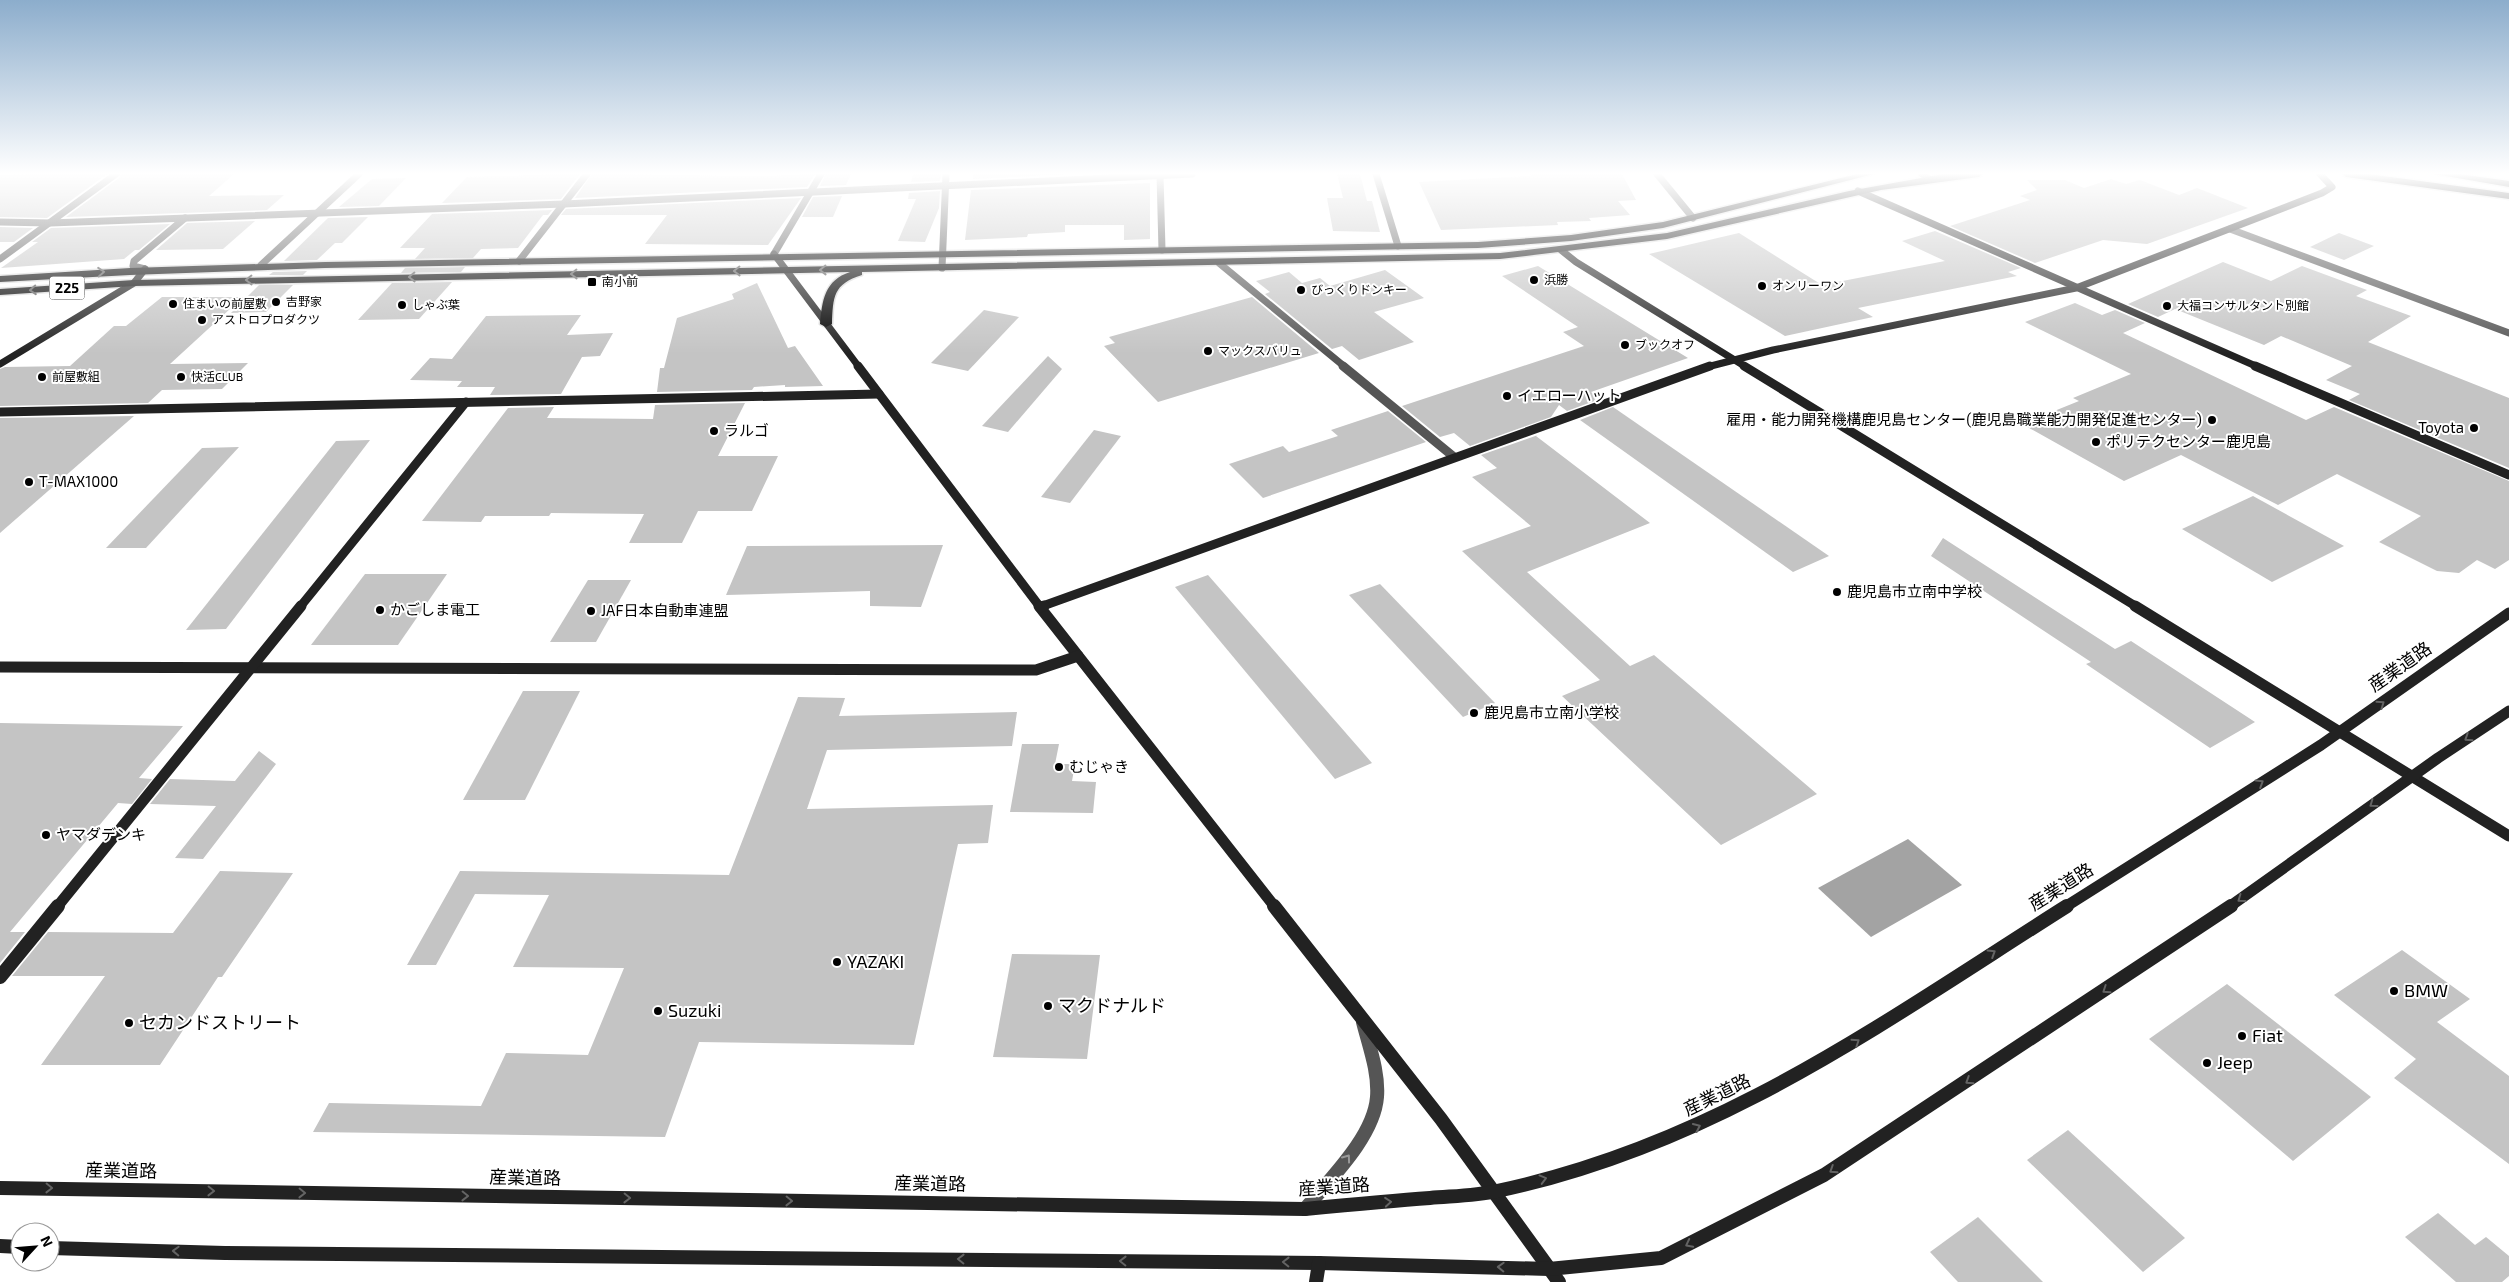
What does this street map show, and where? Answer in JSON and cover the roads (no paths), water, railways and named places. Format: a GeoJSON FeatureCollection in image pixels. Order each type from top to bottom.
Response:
{"type":"FeatureCollection","features":[{"type":"Feature","properties":{"kind":"highway","name":"225"},"geometry":{"type":"LineString","coordinates":[[0,279],[145,269],[262,265],[519,261],[774,254],[1478,245],[1571,238],[1596,234]]}},
{"type":"Feature","properties":{"kind":"highway","name":"225"},"geometry":{"type":"LineString","coordinates":[[0,292],[134,282],[879,270],[1500,256],[1622,244],[1681,234]]}},
{"type":"Feature","properties":{"kind":"highway"},"geometry":{"type":"LineString","coordinates":[[826,324],[827,298],[838,281],[849,275],[879,270]]}},
{"type":"Feature","properties":{"kind":"street"},"geometry":{"type":"LineString","coordinates":[[0,259],[35,234]]}},
{"type":"Feature","properties":{"kind":"street"},"geometry":{"type":"LineString","coordinates":[[0,364],[134,282],[145,269],[133,266],[134,261],[166,234]]}},
{"type":"Feature","properties":{"kind":"street"},"geometry":{"type":"LineString","coordinates":[[262,265],[294,234]]}},
{"type":"Feature","properties":{"kind":"street"},"geometry":{"type":"LineString","coordinates":[[519,261],[540,234]]}},
{"type":"Feature","properties":{"kind":"street"},"geometry":{"type":"LineString","coordinates":[[786,234],[774,254],[1040,607],[1362,1017],[1496,1192],[1559,1282]]}},
{"type":"Feature","properties":{"kind":"street"},"geometry":{"type":"LineString","coordinates":[[942,268],[945,234]]}},
{"type":"Feature","properties":{"kind":"street"},"geometry":{"type":"LineString","coordinates":[[1162,234],[1162,250]]}},
{"type":"Feature","properties":{"kind":"street"},"geometry":{"type":"LineString","coordinates":[[1394,234],[1398,246]]}},
{"type":"Feature","properties":{"kind":"street"},"geometry":{"type":"LineString","coordinates":[[1954,234],[2509,475]]}},
{"type":"Feature","properties":{"kind":"street"},"geometry":{"type":"LineString","coordinates":[[1040,607],[1709,366],[2076,288],[2217,234]]}},
{"type":"Feature","properties":{"kind":"street"},"geometry":{"type":"LineString","coordinates":[[2243,234],[2509,333]]}},
{"type":"Feature","properties":{"kind":"street"},"geometry":{"type":"LineString","coordinates":[[1561,250],[1735,360],[2509,836]]}},
{"type":"Feature","properties":{"kind":"street"},"geometry":{"type":"LineString","coordinates":[[1219,263],[1454,457]]}},
{"type":"Feature","properties":{"kind":"street"},"geometry":{"type":"LineString","coordinates":[[0,412],[879,394]]}},
{"type":"Feature","properties":{"kind":"street"},"geometry":{"type":"LineString","coordinates":[[0,977],[466,402]]}},
{"type":"Feature","properties":{"kind":"street","name":"産業道路"},"geometry":{"type":"LineString","coordinates":[[0,1188],[1305,1209],[1496,1192],[1592,1166],[1678,1135],[1761,1095],[1847,1048],[1912,1004],[2341,731],[2509,613]]}},
{"type":"Feature","properties":{"kind":"street"},"geometry":{"type":"LineString","coordinates":[[0,667],[1036,670],[1078,656]]}},
{"type":"Feature","properties":{"kind":"street"},"geometry":{"type":"LineString","coordinates":[[60,1248],[245,1253],[1318,1263],[1549,1269],[1662,1258],[1824,1175],[2202,926],[2412,776],[2509,711]]}},
{"type":"Feature","properties":{"kind":"street"},"geometry":{"type":"LineString","coordinates":[[1305,1209],[1362,1137],[1378,1100],[1374,1066],[1362,1017]]}},
{"type":"Feature","properties":{"kind":"street"},"geometry":{"type":"LineString","coordinates":[[1316,1282],[1318,1263]]}},
{"type":"Feature","properties":{"kind":"place","name":"浜勝"},"geometry":{"type":"Point","coordinates":[1534,280]}},
{"type":"Feature","properties":{"kind":"place","name":"南小前"},"geometry":{"type":"Point","coordinates":[592,282]}},
{"type":"Feature","properties":{"kind":"place","name":"オンリーワン"},"geometry":{"type":"Point","coordinates":[1762,286]}},
{"type":"Feature","properties":{"kind":"place","name":"びっくりドンキー"},"geometry":{"type":"Point","coordinates":[1301,290]}},
{"type":"Feature","properties":{"kind":"place","name":"吉野家"},"geometry":{"type":"Point","coordinates":[276,302]}},
{"type":"Feature","properties":{"kind":"place","name":"住まいの前屋敷"},"geometry":{"type":"Point","coordinates":[173,304]}},
{"type":"Feature","properties":{"kind":"place","name":"しゃぶ葉"},"geometry":{"type":"Point","coordinates":[402,305]}},
{"type":"Feature","properties":{"kind":"place","name":"大福コンサルタント別館"},"geometry":{"type":"Point","coordinates":[2167,306]}},
{"type":"Feature","properties":{"kind":"place","name":"アストロプロダクツ"},"geometry":{"type":"Point","coordinates":[202,320]}},
{"type":"Feature","properties":{"kind":"place","name":"ブックオフ"},"geometry":{"type":"Point","coordinates":[1625,345]}},
{"type":"Feature","properties":{"kind":"place","name":"マックスバリュ"},"geometry":{"type":"Point","coordinates":[1208,351]}},
{"type":"Feature","properties":{"kind":"place","name":"前屋敷組"},"geometry":{"type":"Point","coordinates":[42,377]}},
{"type":"Feature","properties":{"kind":"place","name":"快活CLUB"},"geometry":{"type":"Point","coordinates":[181,377]}},
{"type":"Feature","properties":{"kind":"place","name":"イエローハット"},"geometry":{"type":"Point","coordinates":[1507,396]}},
{"type":"Feature","properties":{"kind":"place","name":"雇用・能力開発機構鹿児島センター(鹿児島職業能力開発促進センター)"},"geometry":{"type":"Point","coordinates":[2212,420]}},
{"type":"Feature","properties":{"kind":"place","name":"Toyota"},"geometry":{"type":"Point","coordinates":[2474,428]}},
{"type":"Feature","properties":{"kind":"place","name":"ラルゴ"},"geometry":{"type":"Point","coordinates":[714,431]}},
{"type":"Feature","properties":{"kind":"place","name":"ポリテクセンター鹿児島"},"geometry":{"type":"Point","coordinates":[2096,442]}},
{"type":"Feature","properties":{"kind":"place","name":"T-MAX1000"},"geometry":{"type":"Point","coordinates":[29,482]}},
{"type":"Feature","properties":{"kind":"place","name":"鹿児島市立南中学校"},"geometry":{"type":"Point","coordinates":[1837,592]}},
{"type":"Feature","properties":{"kind":"place","name":"かごしま電工"},"geometry":{"type":"Point","coordinates":[380,610]}},
{"type":"Feature","properties":{"kind":"place","name":"JAF日本自動車連盟"},"geometry":{"type":"Point","coordinates":[591,611]}},
{"type":"Feature","properties":{"kind":"place","name":"鹿児島市立南小学校"},"geometry":{"type":"Point","coordinates":[1474,713]}},
{"type":"Feature","properties":{"kind":"place","name":"むじゃき"},"geometry":{"type":"Point","coordinates":[1059,767]}},
{"type":"Feature","properties":{"kind":"place","name":"ヤマダデンキ"},"geometry":{"type":"Point","coordinates":[46,835]}},
{"type":"Feature","properties":{"kind":"place","name":"YAZAKI"},"geometry":{"type":"Point","coordinates":[837,962]}},
{"type":"Feature","properties":{"kind":"place","name":"BMW"},"geometry":{"type":"Point","coordinates":[2394,991]}},
{"type":"Feature","properties":{"kind":"place","name":"マクドナルド"},"geometry":{"type":"Point","coordinates":[1048,1006]}},
{"type":"Feature","properties":{"kind":"place","name":"Suzuki"},"geometry":{"type":"Point","coordinates":[658,1011]}},
{"type":"Feature","properties":{"kind":"place","name":"セカンドストリート"},"geometry":{"type":"Point","coordinates":[129,1023]}},
{"type":"Feature","properties":{"kind":"place","name":"Fiat"},"geometry":{"type":"Point","coordinates":[2242,1036]}},
{"type":"Feature","properties":{"kind":"place","name":"Jeep"},"geometry":{"type":"Point","coordinates":[2207,1063]}}]}
